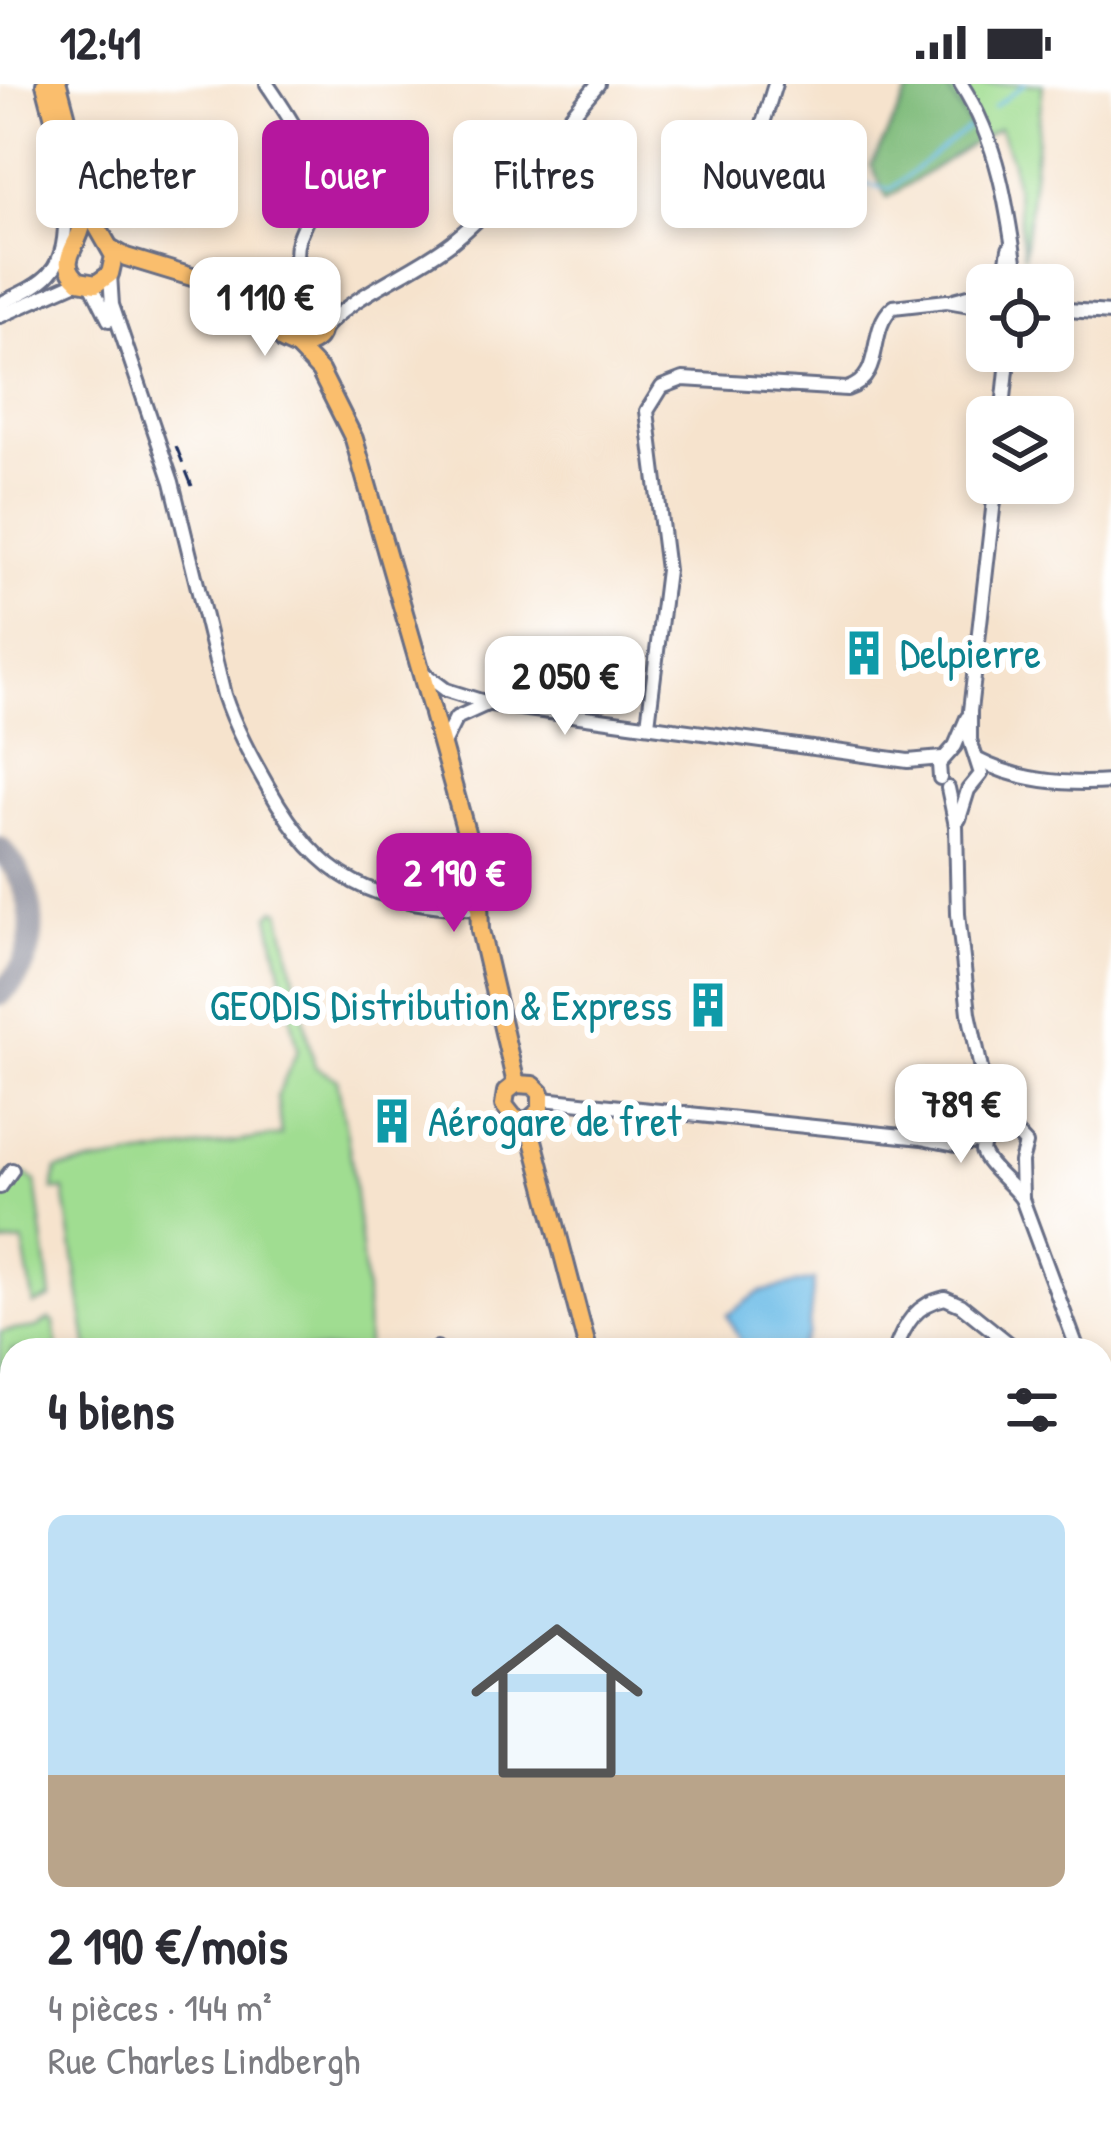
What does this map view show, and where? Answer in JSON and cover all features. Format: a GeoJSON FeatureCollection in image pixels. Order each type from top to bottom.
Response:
{"type":"FeatureCollection","features":[{"type":"Feature","properties":{"kind":"main road"},"geometry":{"type":"LineString","coordinates":[[45,84],[82,219],[68,263],[85,283],[139,269],[184,275]]}},
{"type":"Feature","properties":{"kind":"main road"},"geometry":{"type":"LineString","coordinates":[[58,84],[85,192],[108,245],[111,273]]}},
{"type":"Feature","properties":{"kind":"main road"},"geometry":{"type":"LineString","coordinates":[[76,242],[87,237],[184,275],[301,306]]}},
{"type":"Feature","properties":{"kind":"main road"},"geometry":{"type":"LineString","coordinates":[[208,282],[264,313],[284,341],[311,340]]}},
{"type":"Feature","properties":{"kind":"main road"},"geometry":{"type":"LineString","coordinates":[[277,326],[301,306]]}},
{"type":"Feature","properties":{"kind":"main road"},"geometry":{"type":"LineString","coordinates":[[301,306],[320,371],[354,439],[478,875],[478,909],[515,1084]]}},
{"type":"Feature","properties":{"kind":"main road"},"geometry":{"type":"LineString","coordinates":[[515,1084],[533,1084],[543,1099],[538,1115],[528,1121],[510,1116],[504,1105],[506,1092],[515,1084]]}},
{"type":"Feature","properties":{"kind":"main road"},"geometry":{"type":"LineString","coordinates":[[528,1121],[584,1338]]}},
{"type":"Feature","properties":{"kind":"street"},"geometry":{"type":"LineString","coordinates":[[267,84],[310,160],[312,203],[296,254],[301,306],[348,304]]}},
{"type":"Feature","properties":{"kind":"street"},"geometry":{"type":"LineString","coordinates":[[311,340],[348,304],[434,254],[473,224],[598,84]]}},
{"type":"Feature","properties":{"kind":"street"},"geometry":{"type":"LineString","coordinates":[[764,120],[775,84]]}},
{"type":"Feature","properties":{"kind":"street"},"geometry":{"type":"LineString","coordinates":[[961,84],[994,148],[1016,264]]}},
{"type":"Feature","properties":{"kind":"street"},"geometry":{"type":"LineString","coordinates":[[0,310],[48,276],[60,253],[63,201],[50,106]]}},
{"type":"Feature","properties":{"kind":"street"},"geometry":{"type":"LineString","coordinates":[[1007,264],[1010,236]]}},
{"type":"Feature","properties":{"kind":"street"},"geometry":{"type":"LineString","coordinates":[[0,310],[43,287],[68,263]]}},
{"type":"Feature","properties":{"kind":"street"},"geometry":{"type":"LineString","coordinates":[[111,273],[112,304],[174,495],[230,712],[244,744],[294,830],[326,863],[368,890],[420,906],[478,909]]}},
{"type":"Feature","properties":{"kind":"street"},"geometry":{"type":"LineString","coordinates":[[0,310],[85,283],[117,334],[174,495]]}},
{"type":"Feature","properties":{"kind":"street"},"geometry":{"type":"LineString","coordinates":[[947,301],[966,295]]}},
{"type":"Feature","properties":{"kind":"street"},"geometry":{"type":"LineString","coordinates":[[648,724],[667,569],[647,411],[654,394],[683,379],[847,389],[869,373],[879,324],[889,309],[904,303],[966,303]]}},
{"type":"Feature","properties":{"kind":"street"},"geometry":{"type":"LineString","coordinates":[[1074,310],[1111,313]]}},
{"type":"Feature","properties":{"kind":"street"},"geometry":{"type":"LineString","coordinates":[[956,826],[981,774],[970,711],[994,504]]}},
{"type":"Feature","properties":{"kind":"street"},"geometry":{"type":"LineString","coordinates":[[421,671],[457,695],[489,704],[908,761],[960,749],[1021,776],[1079,785],[1111,782]]}},
{"type":"Feature","properties":{"kind":"street"},"geometry":{"type":"LineString","coordinates":[[432,712],[457,695]]}},
{"type":"Feature","properties":{"kind":"street"},"geometry":{"type":"LineString","coordinates":[[432,712],[456,718],[489,704]]}},
{"type":"Feature","properties":{"kind":"street"},"geometry":{"type":"LineString","coordinates":[[970,711],[946,755],[944,783],[956,826],[963,964],[986,1092],[984,1160]]}},
{"type":"Feature","properties":{"kind":"street"},"geometry":{"type":"LineString","coordinates":[[442,747],[456,718]]}},
{"type":"Feature","properties":{"kind":"street"},"geometry":{"type":"LineString","coordinates":[[908,761],[944,783],[972,786],[1021,776]]}},
{"type":"Feature","properties":{"kind":"street"},"geometry":{"type":"LineString","coordinates":[[986,1092],[1026,1144],[1021,1162],[1022,1199],[1072,1338]]}},
{"type":"Feature","properties":{"kind":"street"},"geometry":{"type":"LineString","coordinates":[[543,1099],[956,1145],[1010,1127]]}},
{"type":"Feature","properties":{"kind":"street"},"geometry":{"type":"LineString","coordinates":[[956,1145],[998,1170],[1022,1199]]}},
{"type":"Feature","properties":{"kind":"street"},"geometry":{"type":"LineString","coordinates":[[998,1170],[1012,1169],[1021,1162]]}},
{"type":"Feature","properties":{"kind":"street"},"geometry":{"type":"LineString","coordinates":[[0,1186],[12,1170]]}},
{"type":"Feature","properties":{"kind":"street"},"geometry":{"type":"LineString","coordinates":[[899,1338],[921,1306],[945,1298],[962,1305],[1002,1338]]}},
{"type":"Feature","properties":{"kind":"green space"},"geometry":{"type":"Polygon","coordinates":[[[913,84],[945,84],[978,140],[887,198],[871,165],[913,84]]]}},
{"type":"Feature","properties":{"kind":"green space"},"geometry":{"type":"Polygon","coordinates":[[[945,84],[1043,84],[1024,256],[1012,162],[999,128],[978,140],[945,84]]]}},
{"type":"Feature","properties":{"kind":"green space"},"geometry":{"type":"Polygon","coordinates":[[[275,909],[280,911],[315,1067],[337,1079],[351,1158],[367,1338],[86,1338],[64,1190],[53,1190],[57,1169],[281,1135],[277,1096],[298,1049],[269,916],[275,909]]]}},
{"type":"Feature","properties":{"kind":"green space"},"geometry":{"type":"Polygon","coordinates":[[[26,1175],[36,1182],[51,1298],[34,1305],[23,1242],[0,1244],[0,1178],[26,1175]]]}},
{"type":"Feature","properties":{"kind":"green space"},"geometry":{"type":"Polygon","coordinates":[[[50,1319],[56,1338],[0,1338],[0,1332],[37,1327],[50,1319]]]}},
{"type":"Feature","properties":{"kind":"water"},"geometry":{"type":"Polygon","coordinates":[[[814,1280],[805,1338],[738,1338],[727,1315],[760,1292],[814,1280]]]}},
{"type":"Feature","properties":{"kind":"waterway"},"geometry":{"type":"LineString","coordinates":[[994,107],[1025,84]]}},
{"type":"Feature","properties":{"kind":"waterway"},"geometry":{"type":"LineString","coordinates":[[867,185],[891,189],[968,128]]}},
{"type":"Feature","properties":{"kind":"taxiway"},"geometry":{"type":"LineString","coordinates":[[0,849],[22,882],[32,922],[25,961],[0,994]]}},
{"type":"Feature","properties":{"kind":"railway"},"geometry":{"type":"LineString","coordinates":[[176,446],[192,486]]}},
{"type":"Feature","properties":{"kind":"place","name":"Delpierre"},"geometry":{"type":"Point","coordinates":[864,653]}},
{"type":"Feature","properties":{"kind":"place","name":"GEODIS Distribution & Express"},"geometry":{"type":"Point","coordinates":[708,1005]}},
{"type":"Feature","properties":{"kind":"place","name":"Aérogare de fret"},"geometry":{"type":"Point","coordinates":[392,1121]}}]}
